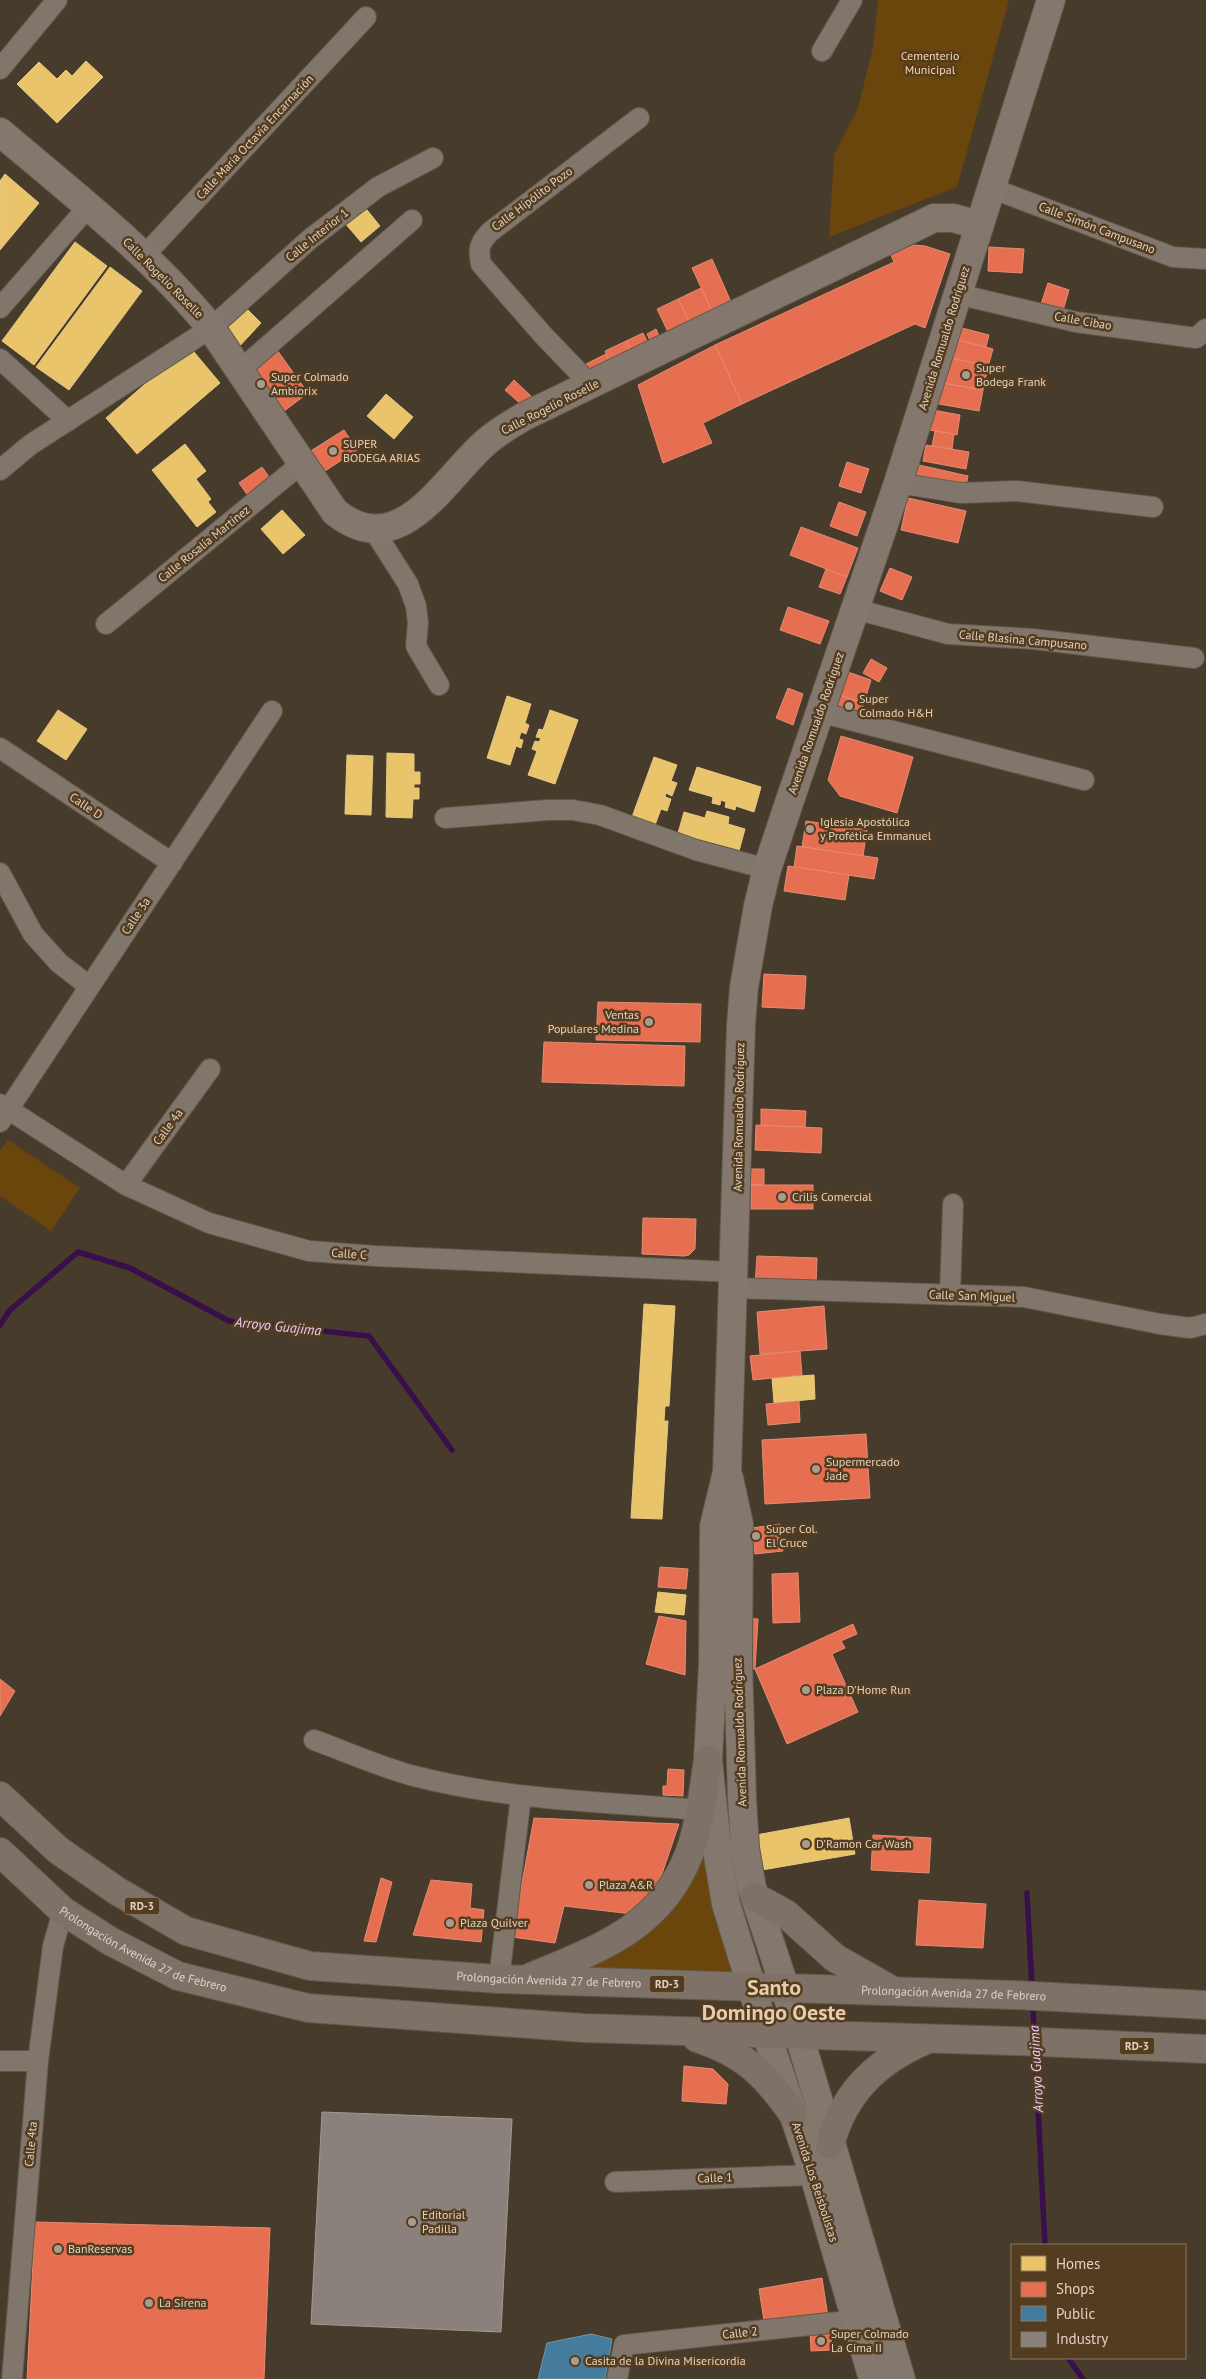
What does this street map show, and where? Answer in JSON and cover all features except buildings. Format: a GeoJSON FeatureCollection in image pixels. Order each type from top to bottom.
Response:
{"type":"FeatureCollection","features":[{"type":"Feature","properties":{"kind":"main road","name":"Avenida Romualdo Rodríguez"},"geometry":{"type":"LineString","coordinates":[[752,1987],[726,1904],[718,1856],[708,1760],[713,1664],[714,1526],[727,1472],[741,1025],[744,987],[753,929],[767,869],[898,483],[978,225],[1051,0]]}},
{"type":"Feature","properties":{"kind":"main road","name":"Calle Rogelio Roselle"},"geometry":{"type":"LineString","coordinates":[[0,132],[143,257],[212,328],[334,512],[349,524],[373,529],[399,525],[428,505],[484,443],[504,428],[934,218],[953,218],[978,225]]}},
{"type":"Feature","properties":{"kind":"main road","name":"Avenida Romualdo Rodríguez"},"geometry":{"type":"LineString","coordinates":[[727,1472],[739,1524],[738,1661],[745,1848],[755,1897],[785,1988]]}},
{"type":"Feature","properties":{"kind":"main road"},"geometry":{"type":"LineString","coordinates":[[511,1980],[606,1945],[627,1933],[654,1911],[681,1872],[690,1854],[700,1810],[708,1760]]}},
{"type":"Feature","properties":{"kind":"main road","name":"Prolongación Avenida 27 de Febrero"},"geometry":{"type":"LineString","coordinates":[[0,1796],[58,1850],[117,1891],[186,1931],[310,1966],[511,1980],[1024,1995],[1206,2005]]}},
{"type":"Feature","properties":{"kind":"main road","name":"Prolongación Avenida 27 de Febrero"},"geometry":{"type":"LineString","coordinates":[[0,1852],[63,1911],[110,1941],[178,1976],[308,2008],[537,2025],[766,2033],[799,2036],[1014,2040],[1206,2049]]}},
{"type":"Feature","properties":{"kind":"main road"},"geometry":{"type":"LineString","coordinates":[[755,1897],[786,1914],[835,1958],[896,1992]]}},
{"type":"Feature","properties":{"kind":"main road","name":"Avenida Los Beisbolistas"},"geometry":{"type":"LineString","coordinates":[[752,1987],[814,2175],[873,2379]]}},
{"type":"Feature","properties":{"kind":"main road","name":"Avenida Los Beisbolistas"},"geometry":{"type":"LineString","coordinates":[[785,1988],[901,2379]]}},
{"type":"Feature","properties":{"kind":"main road"},"geometry":{"type":"LineString","coordinates":[[667,2030],[727,2048],[747,2061],[774,2088],[793,2114]]}},
{"type":"Feature","properties":{"kind":"main road"},"geometry":{"type":"LineString","coordinates":[[830,2144],[837,2120],[850,2098],[866,2078],[885,2062],[907,2048],[930,2038]]}},
{"type":"Feature","properties":{"kind":"street"},"geometry":{"type":"LineString","coordinates":[[0,69],[57,0]]}},
{"type":"Feature","properties":{"kind":"street"},"geometry":{"type":"LineString","coordinates":[[822,51],[852,0]]}},
{"type":"Feature","properties":{"kind":"street","name":"Calle María Octavia Encarnación"},"geometry":{"type":"LineString","coordinates":[[143,257],[366,17]]}},
{"type":"Feature","properties":{"kind":"street","name":"Calle Hipólito Pozo"},"geometry":{"type":"LineString","coordinates":[[592,386],[543,336],[481,264],[478,252],[480,242],[490,232],[639,118]]}},
{"type":"Feature","properties":{"kind":"street","name":"Calle Interior 1"},"geometry":{"type":"LineString","coordinates":[[0,470],[30,445],[212,328],[310,239],[378,187],[433,158]]}},
{"type":"Feature","properties":{"kind":"street","name":"Calle Simón Campusano"},"geometry":{"type":"LineString","coordinates":[[991,188],[1173,257],[1206,258]]}},
{"type":"Feature","properties":{"kind":"street"},"geometry":{"type":"LineString","coordinates":[[0,308],[88,207]]}},
{"type":"Feature","properties":{"kind":"street"},"geometry":{"type":"LineString","coordinates":[[239,371],[412,220]]}},
{"type":"Feature","properties":{"kind":"street","name":"Calle Cibao"},"geometry":{"type":"LineString","coordinates":[[957,294],[1076,322],[1196,338],[1206,329]]}},
{"type":"Feature","properties":{"kind":"street"},"geometry":{"type":"LineString","coordinates":[[0,359],[68,422]]}},
{"type":"Feature","properties":{"kind":"street","name":"Calle Rosalía Martínez"},"geometry":{"type":"LineString","coordinates":[[106,624],[301,464]]}},
{"type":"Feature","properties":{"kind":"street"},"geometry":{"type":"LineString","coordinates":[[898,483],[961,493],[1016,491],[1153,507]]}},
{"type":"Feature","properties":{"kind":"street"},"geometry":{"type":"LineString","coordinates":[[373,529],[408,584],[416,606],[418,623],[416,646],[439,684]]}},
{"type":"Feature","properties":{"kind":"street","name":"Calle Blasina Campusano"},"geometry":{"type":"LineString","coordinates":[[855,609],[948,634],[1033,639],[1194,658]]}},
{"type":"Feature","properties":{"kind":"street","name":"Calle 3a"},"geometry":{"type":"LineString","coordinates":[[3,1112],[172,863],[272,711]]}},
{"type":"Feature","properties":{"kind":"street"},"geometry":{"type":"LineString","coordinates":[[819,712],[1084,780]]}},
{"type":"Feature","properties":{"kind":"street","name":"Calle D"},"geometry":{"type":"LineString","coordinates":[[0,748],[172,863]]}},
{"type":"Feature","properties":{"kind":"street"},"geometry":{"type":"LineString","coordinates":[[445,818],[548,810],[573,810],[600,815],[696,850],[767,869]]}},
{"type":"Feature","properties":{"kind":"street"},"geometry":{"type":"LineString","coordinates":[[0,873],[33,934],[58,963],[89,986]]}},
{"type":"Feature","properties":{"kind":"street","name":"Calle 4a"},"geometry":{"type":"LineString","coordinates":[[126,1185],[210,1070]]}},
{"type":"Feature","properties":{"kind":"street","name":"Calle C"},"geometry":{"type":"LineString","coordinates":[[3,1112],[126,1185],[209,1223],[309,1251],[734,1280]]}},
{"type":"Feature","properties":{"kind":"street"},"geometry":{"type":"LineString","coordinates":[[950,1295],[953,1204]]}},
{"type":"Feature","properties":{"kind":"street","name":"Calle San Miguel"},"geometry":{"type":"LineString","coordinates":[[734,1280],[950,1295],[1024,1297],[1160,1324],[1190,1328],[1206,1324]]}},
{"type":"Feature","properties":{"kind":"street"},"geometry":{"type":"LineString","coordinates":[[314,1740],[413,1776],[521,1796],[700,1810]]}},
{"type":"Feature","properties":{"kind":"street"},"geometry":{"type":"LineString","coordinates":[[511,1980],[521,1796]]}},
{"type":"Feature","properties":{"kind":"street","name":"Calle 4ta"},"geometry":{"type":"LineString","coordinates":[[12,2379],[38,2061],[53,1946],[63,1911]]}},
{"type":"Feature","properties":{"kind":"street"},"geometry":{"type":"LineString","coordinates":[[0,2061],[38,2061]]}},
{"type":"Feature","properties":{"kind":"street","name":"Calle 1"},"geometry":{"type":"LineString","coordinates":[[615,2182],[814,2175]]}},
{"type":"Feature","properties":{"kind":"street","name":"Calle 2"},"geometry":{"type":"LineString","coordinates":[[617,2379],[624,2345],[857,2320]]}},
{"type":"Feature","properties":{"kind":"green space","name":"Cementerio Municipal"},"geometry":{"type":"Polygon","coordinates":[[[878,0],[1009,0],[957,187],[829,237],[834,155],[858,108],[873,47],[878,0]]]}},
{"type":"Feature","properties":{"kind":"green space"},"geometry":{"type":"Polygon","coordinates":[[[8,1140],[80,1188],[51,1231],[0,1196],[0,1151],[8,1140]]]}},
{"type":"Feature","properties":{"kind":"green space"},"geometry":{"type":"Polygon","coordinates":[[[702,1839],[705,1859],[734,1974],[565,1970],[598,1957],[702,1839]]]}},
{"type":"Feature","properties":{"kind":"waterway","name":"Arroyo Guajima"},"geometry":{"type":"LineString","coordinates":[[0,1325],[9,1311],[78,1252],[130,1268],[229,1321],[369,1336],[452,1450]]}},
{"type":"Feature","properties":{"kind":"waterway","name":"Arroyo Guajima"},"geometry":{"type":"LineString","coordinates":[[1027,1893],[1032,1988]]}},
{"type":"Feature","properties":{"kind":"waterway","name":"Arroyo Guajima"},"geometry":{"type":"LineString","coordinates":[[1033,2003],[1034,2036]]}},
{"type":"Feature","properties":{"kind":"waterway","name":"Arroyo Guajima"},"geometry":{"type":"LineString","coordinates":[[1035,2050],[1045,2244]]}},
{"type":"Feature","properties":{"kind":"waterway","name":"Arroyo Guajima"},"geometry":{"type":"LineString","coordinates":[[1069,2359],[1083,2379]]}},
{"type":"Feature","properties":{"kind":"place","name":"Super Bodega Frank"},"geometry":{"type":"Point","coordinates":[966,375]}},
{"type":"Feature","properties":{"kind":"place","name":"Super Colmado Ambiorix"},"geometry":{"type":"Point","coordinates":[261,384]}},
{"type":"Feature","properties":{"kind":"place","name":"SUPER BODEGA ARIAS"},"geometry":{"type":"Point","coordinates":[333,451]}},
{"type":"Feature","properties":{"kind":"place","name":"Super Colmado H&H"},"geometry":{"type":"Point","coordinates":[849,706]}},
{"type":"Feature","properties":{"kind":"place","name":"Iglesia Apostólica y Profética Emmanuel"},"geometry":{"type":"Point","coordinates":[810,829]}},
{"type":"Feature","properties":{"kind":"place","name":"Ventas Populares Medina"},"geometry":{"type":"Point","coordinates":[649,1022]}},
{"type":"Feature","properties":{"kind":"place","name":"Crilis Comercial"},"geometry":{"type":"Point","coordinates":[782,1197]}},
{"type":"Feature","properties":{"kind":"place","name":"Supermercado Jade"},"geometry":{"type":"Point","coordinates":[816,1469]}},
{"type":"Feature","properties":{"kind":"place","name":"Super Col. El Cruce"},"geometry":{"type":"Point","coordinates":[756,1536]}},
{"type":"Feature","properties":{"kind":"place","name":"Plaza D'Home Run"},"geometry":{"type":"Point","coordinates":[806,1690]}},
{"type":"Feature","properties":{"kind":"place","name":"D'Ramon Car Wash"},"geometry":{"type":"Point","coordinates":[806,1844]}},
{"type":"Feature","properties":{"kind":"place","name":"Plaza A&R"},"geometry":{"type":"Point","coordinates":[589,1885]}},
{"type":"Feature","properties":{"kind":"place","name":"Plaza Quilver"},"geometry":{"type":"Point","coordinates":[450,1923]}},
{"type":"Feature","properties":{"kind":"place","name":"Editorial Padilla"},"geometry":{"type":"Point","coordinates":[412,2222]}},
{"type":"Feature","properties":{"kind":"place","name":"BanReservas"},"geometry":{"type":"Point","coordinates":[58,2249]}},
{"type":"Feature","properties":{"kind":"place","name":"La Sirena"},"geometry":{"type":"Point","coordinates":[149,2303]}},
{"type":"Feature","properties":{"kind":"place","name":"Super Colmado La Cima II"},"geometry":{"type":"Point","coordinates":[821,2341]}},
{"type":"Feature","properties":{"kind":"place","name":"Casita de la Divina Misericordia"},"geometry":{"type":"Point","coordinates":[575,2361]}},
{"type":"Feature","properties":{"kind":"district","name":"Santo Domingo Oeste"},"geometry":{"type":"Point","coordinates":[774,2000]}}]}
